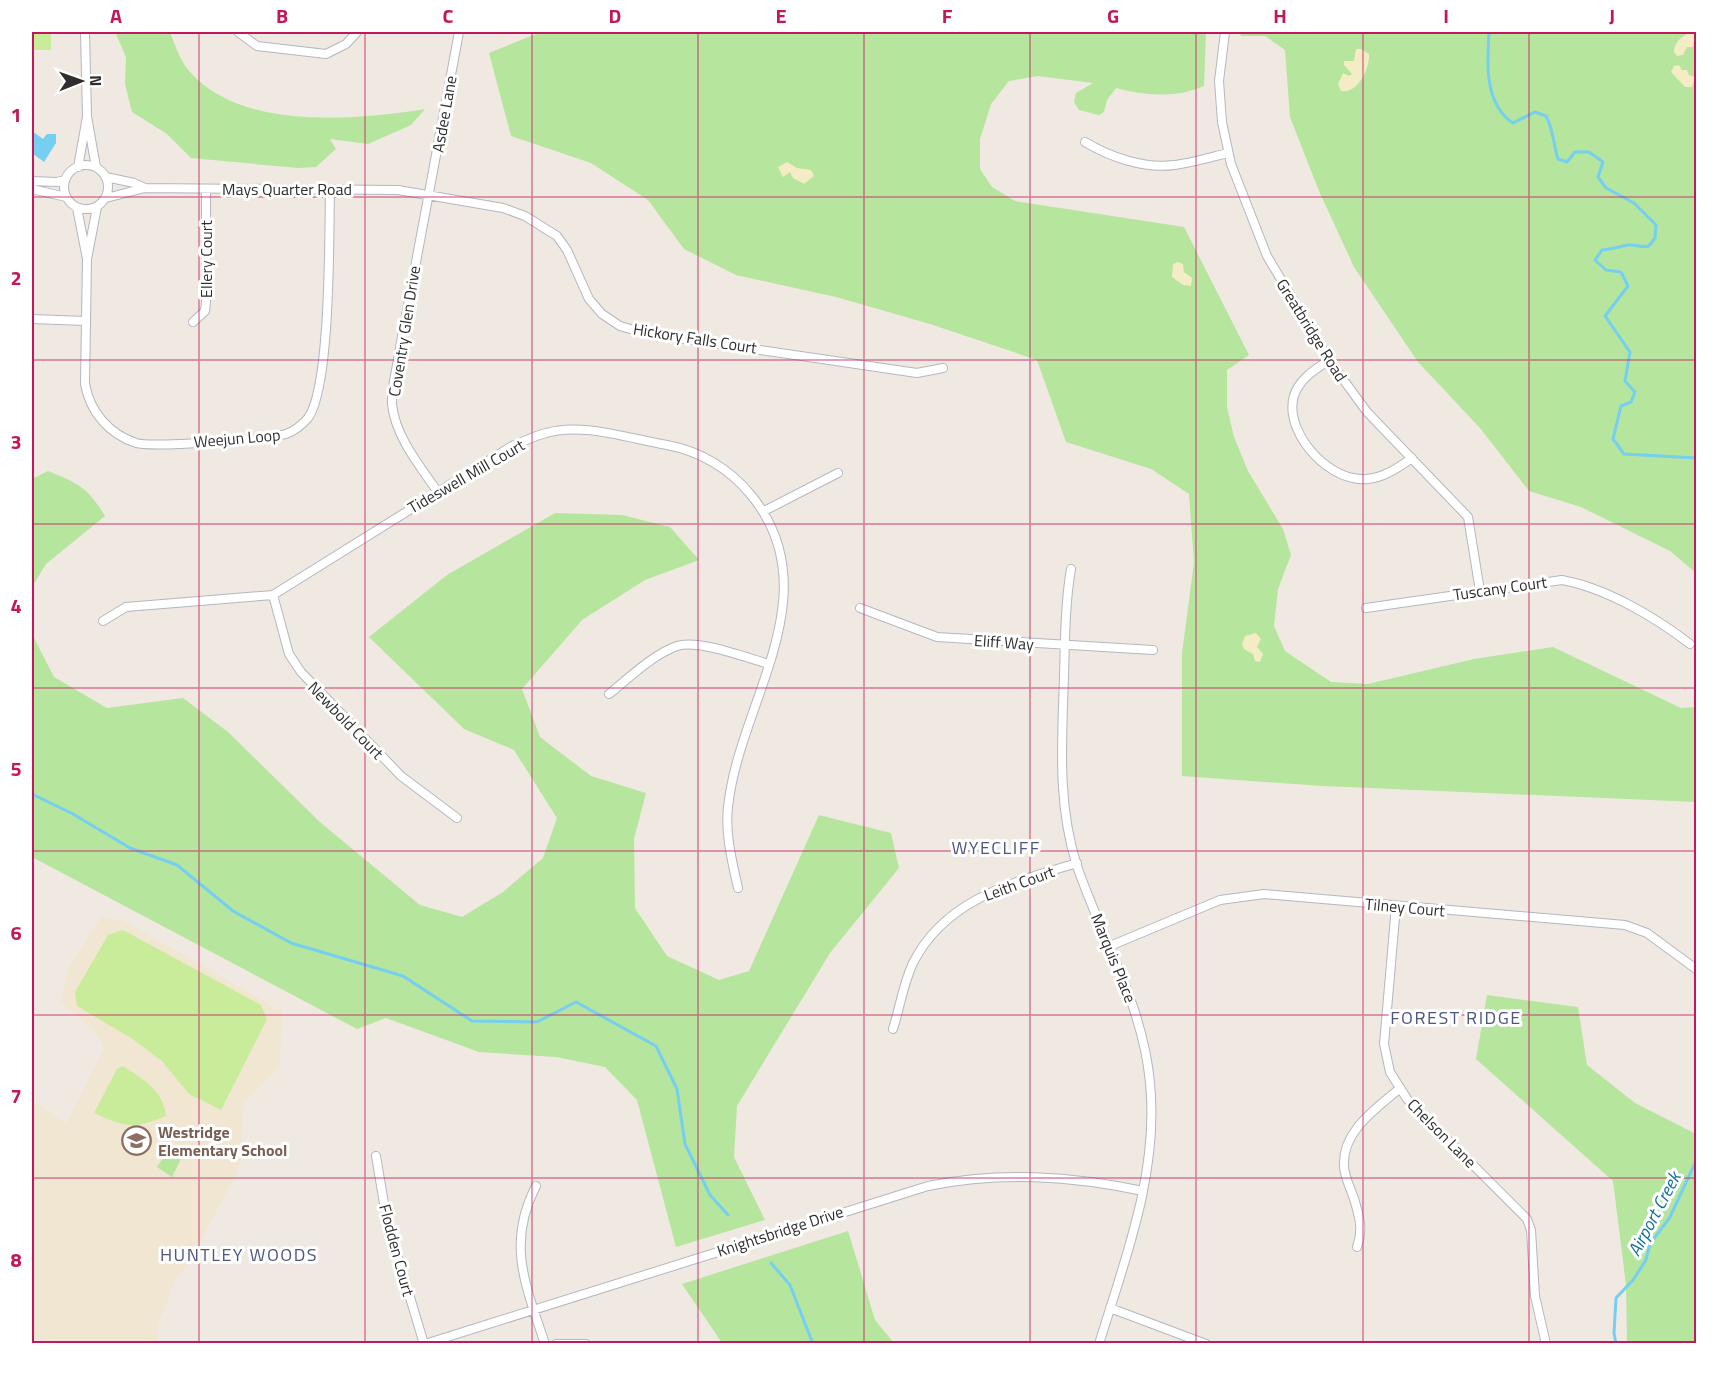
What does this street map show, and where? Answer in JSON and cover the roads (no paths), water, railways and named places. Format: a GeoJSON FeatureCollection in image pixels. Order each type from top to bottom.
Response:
{"type":"FeatureCollection","features":[{"type":"Feature","properties":{"kind":"street"},"geometry":{"type":"LineString","coordinates":[[32,189],[66,198],[77,208],[87,210],[98,207],[106,198],[108,184],[106,177],[96,167],[87,117],[85,32]]}},
{"type":"Feature","properties":{"kind":"street"},"geometry":{"type":"LineString","coordinates":[[238,32],[257,46],[326,54],[346,44],[357,32]]}},
{"type":"Feature","properties":{"kind":"street","name":"Asdee Lane"},"geometry":{"type":"LineString","coordinates":[[429,196],[459,32]]}},
{"type":"Feature","properties":{"kind":"street","name":"Greatbridge Road"},"geometry":{"type":"LineString","coordinates":[[1225,32],[1219,81],[1222,122],[1228,153],[1268,256],[1329,360],[1367,412],[1468,518],[1480,591]]}},
{"type":"Feature","properties":{"kind":"street"},"geometry":{"type":"LineString","coordinates":[[32,181],[65,180],[78,167],[87,117]]}},
{"type":"Feature","properties":{"kind":"street"},"geometry":{"type":"LineString","coordinates":[[1085,142],[1109,156],[1158,165],[1173,165],[1228,153]]}},
{"type":"Feature","properties":{"kind":"street"},"geometry":{"type":"LineString","coordinates":[[78,167],[96,167]]}},
{"type":"Feature","properties":{"kind":"street","name":"Mays Quarter Road"},"geometry":{"type":"LineString","coordinates":[[106,177],[134,183],[145,188]]}},
{"type":"Feature","properties":{"kind":"street"},"geometry":{"type":"LineString","coordinates":[[65,180],[66,198]]}},
{"type":"Feature","properties":{"kind":"street","name":"Mays Quarter Road"},"geometry":{"type":"LineString","coordinates":[[106,198],[145,188],[398,190],[429,196]]}},
{"type":"Feature","properties":{"kind":"street","name":"Ellery Court"},"geometry":{"type":"LineString","coordinates":[[193,322],[205,311],[206,302],[206,189]]}},
{"type":"Feature","properties":{"kind":"street","name":"Weejun Loop"},"geometry":{"type":"LineString","coordinates":[[98,207],[87,258],[85,384],[88,399],[102,421],[125,438],[152,445],[288,433],[307,419],[314,408],[320,379],[328,304],[330,189]]}},
{"type":"Feature","properties":{"kind":"street","name":"Hickory Falls Court"},"geometry":{"type":"LineString","coordinates":[[429,196],[502,208],[541,225],[557,236],[567,250],[589,299],[620,326],[644,333],[917,373],[943,369]]}},
{"type":"Feature","properties":{"kind":"street","name":"Coventry Glen Drive"},"geometry":{"type":"LineString","coordinates":[[429,196],[400,342],[392,404],[396,423],[437,491]]}},
{"type":"Feature","properties":{"kind":"street","name":"Weejun Loop"},"geometry":{"type":"LineString","coordinates":[[77,208],[87,258]]}},
{"type":"Feature","properties":{"kind":"street"},"geometry":{"type":"LineString","coordinates":[[32,319],[85,321]]}},
{"type":"Feature","properties":{"kind":"street"},"geometry":{"type":"LineString","coordinates":[[1329,360],[1306,376],[1297,388],[1293,404],[1295,425],[1323,464],[1343,476],[1365,479],[1394,471],[1412,458]]}},
{"type":"Feature","properties":{"kind":"street","name":"Tideswell Mill Court"},"geometry":{"type":"LineString","coordinates":[[104,621],[126,607],[273,595],[512,446],[547,432],[576,429],[690,449],[737,478],[764,511],[775,533],[785,571],[782,617],[737,765],[728,807],[729,845],[738,888]]}},
{"type":"Feature","properties":{"kind":"street"},"geometry":{"type":"LineString","coordinates":[[764,511],[838,473]]}},
{"type":"Feature","properties":{"kind":"street","name":"Marquis Place"},"geometry":{"type":"LineString","coordinates":[[1071,569],[1065,645],[1062,790],[1077,863],[1131,995],[1147,1058],[1150,1128],[1137,1221],[1099,1344]]}},
{"type":"Feature","properties":{"kind":"street","name":"Tuscany Court"},"geometry":{"type":"LineString","coordinates":[[1366,608],[1547,581],[1578,583],[1659,620],[1690,644]]}},
{"type":"Feature","properties":{"kind":"street","name":"Newbold Court"},"geometry":{"type":"LineString","coordinates":[[273,595],[290,654],[306,679],[401,776],[457,818]]}},
{"type":"Feature","properties":{"kind":"street","name":"Eliff Way"},"geometry":{"type":"LineString","coordinates":[[860,608],[937,637],[1153,650]]}},
{"type":"Feature","properties":{"kind":"street"},"geometry":{"type":"LineString","coordinates":[[609,694],[652,660],[679,645],[701,646],[769,664]]}},
{"type":"Feature","properties":{"kind":"street","name":"Leith Court"},"geometry":{"type":"LineString","coordinates":[[892,1029],[914,963],[941,925],[974,900],[992,891],[1077,863]]}},
{"type":"Feature","properties":{"kind":"street","name":"Tilney Court"},"geometry":{"type":"LineString","coordinates":[[1110,946],[1220,900],[1245,895],[1625,925],[1647,933],[1696,969]]}},
{"type":"Feature","properties":{"kind":"street","name":"Chelson Lane"},"geometry":{"type":"LineString","coordinates":[[1396,906],[1384,1044],[1390,1072],[1399,1089],[1527,1219],[1531,1230],[1535,1296],[1546,1344]]}},
{"type":"Feature","properties":{"kind":"street"},"geometry":{"type":"LineString","coordinates":[[1357,1247],[1361,1236],[1361,1221],[1344,1166],[1350,1139],[1364,1119],[1399,1089]]}},
{"type":"Feature","properties":{"kind":"street","name":"Flodden Court"},"geometry":{"type":"LineString","coordinates":[[376,1156],[386,1216],[424,1344]]}},
{"type":"Feature","properties":{"kind":"street","name":"Knightsbridge Drive"},"geometry":{"type":"LineString","coordinates":[[424,1344],[897,1194],[949,1181],[1043,1176],[1143,1191]]}},
{"type":"Feature","properties":{"kind":"street"},"geometry":{"type":"LineString","coordinates":[[536,1186],[521,1222],[520,1242],[525,1282],[545,1344]]}},
{"type":"Feature","properties":{"kind":"street"},"geometry":{"type":"LineString","coordinates":[[1110,1308],[1206,1344]]}},
{"type":"Feature","properties":{"kind":"street"},"geometry":{"type":"LineString","coordinates":[[556,1344],[586,1344]]}},
{"type":"Feature","properties":{"kind":"water"},"geometry":{"type":"Polygon","coordinates":[[[32,131],[43,139],[47,134],[56,134],[56,143],[44,162],[32,153],[32,131]]]}},
{"type":"Feature","properties":{"kind":"waterway","name":"Airport Creek"},"geometry":{"type":"LineString","coordinates":[[1489,32],[1489,82],[1492,94],[1504,115],[1513,123],[1535,112],[1546,116],[1558,159],[1567,162],[1575,152],[1589,152],[1603,162],[1598,177],[1606,188],[1634,203],[1656,225],[1655,238],[1649,246],[1628,245],[1602,250],[1595,260],[1606,270],[1621,272],[1628,286],[1605,316],[1630,352],[1625,381],[1635,392],[1631,402],[1621,406],[1613,439],[1624,454],[1696,458]]}},
{"type":"Feature","properties":{"kind":"waterway"},"geometry":{"type":"LineString","coordinates":[[32,794],[73,814],[130,848],[177,865],[233,911],[291,943],[403,976],[472,1021],[537,1022],[576,1002],[656,1046],[677,1089],[685,1144],[710,1195],[728,1215]]}},
{"type":"Feature","properties":{"kind":"waterway","name":"Airport Creek"},"geometry":{"type":"LineString","coordinates":[[1616,1344],[1614,1333],[1616,1298],[1633,1280],[1646,1260],[1650,1244],[1670,1217],[1696,1161]]}},
{"type":"Feature","properties":{"kind":"waterway"},"geometry":{"type":"LineString","coordinates":[[771,1263],[790,1285],[813,1344]]}},
{"type":"Feature","properties":{"kind":"place","name":"Westridge Elementary School"},"geometry":{"type":"Point","coordinates":[137,1141]}},
{"type":"Feature","properties":{"kind":"district","name":"WYECLIFF"},"geometry":{"type":"Point","coordinates":[996,847]}},
{"type":"Feature","properties":{"kind":"district","name":"FOREST RIDGE"},"geometry":{"type":"Point","coordinates":[1456,1017]}},
{"type":"Feature","properties":{"kind":"district","name":"HUNTLEY WOODS"},"geometry":{"type":"Point","coordinates":[239,1254]}}]}
